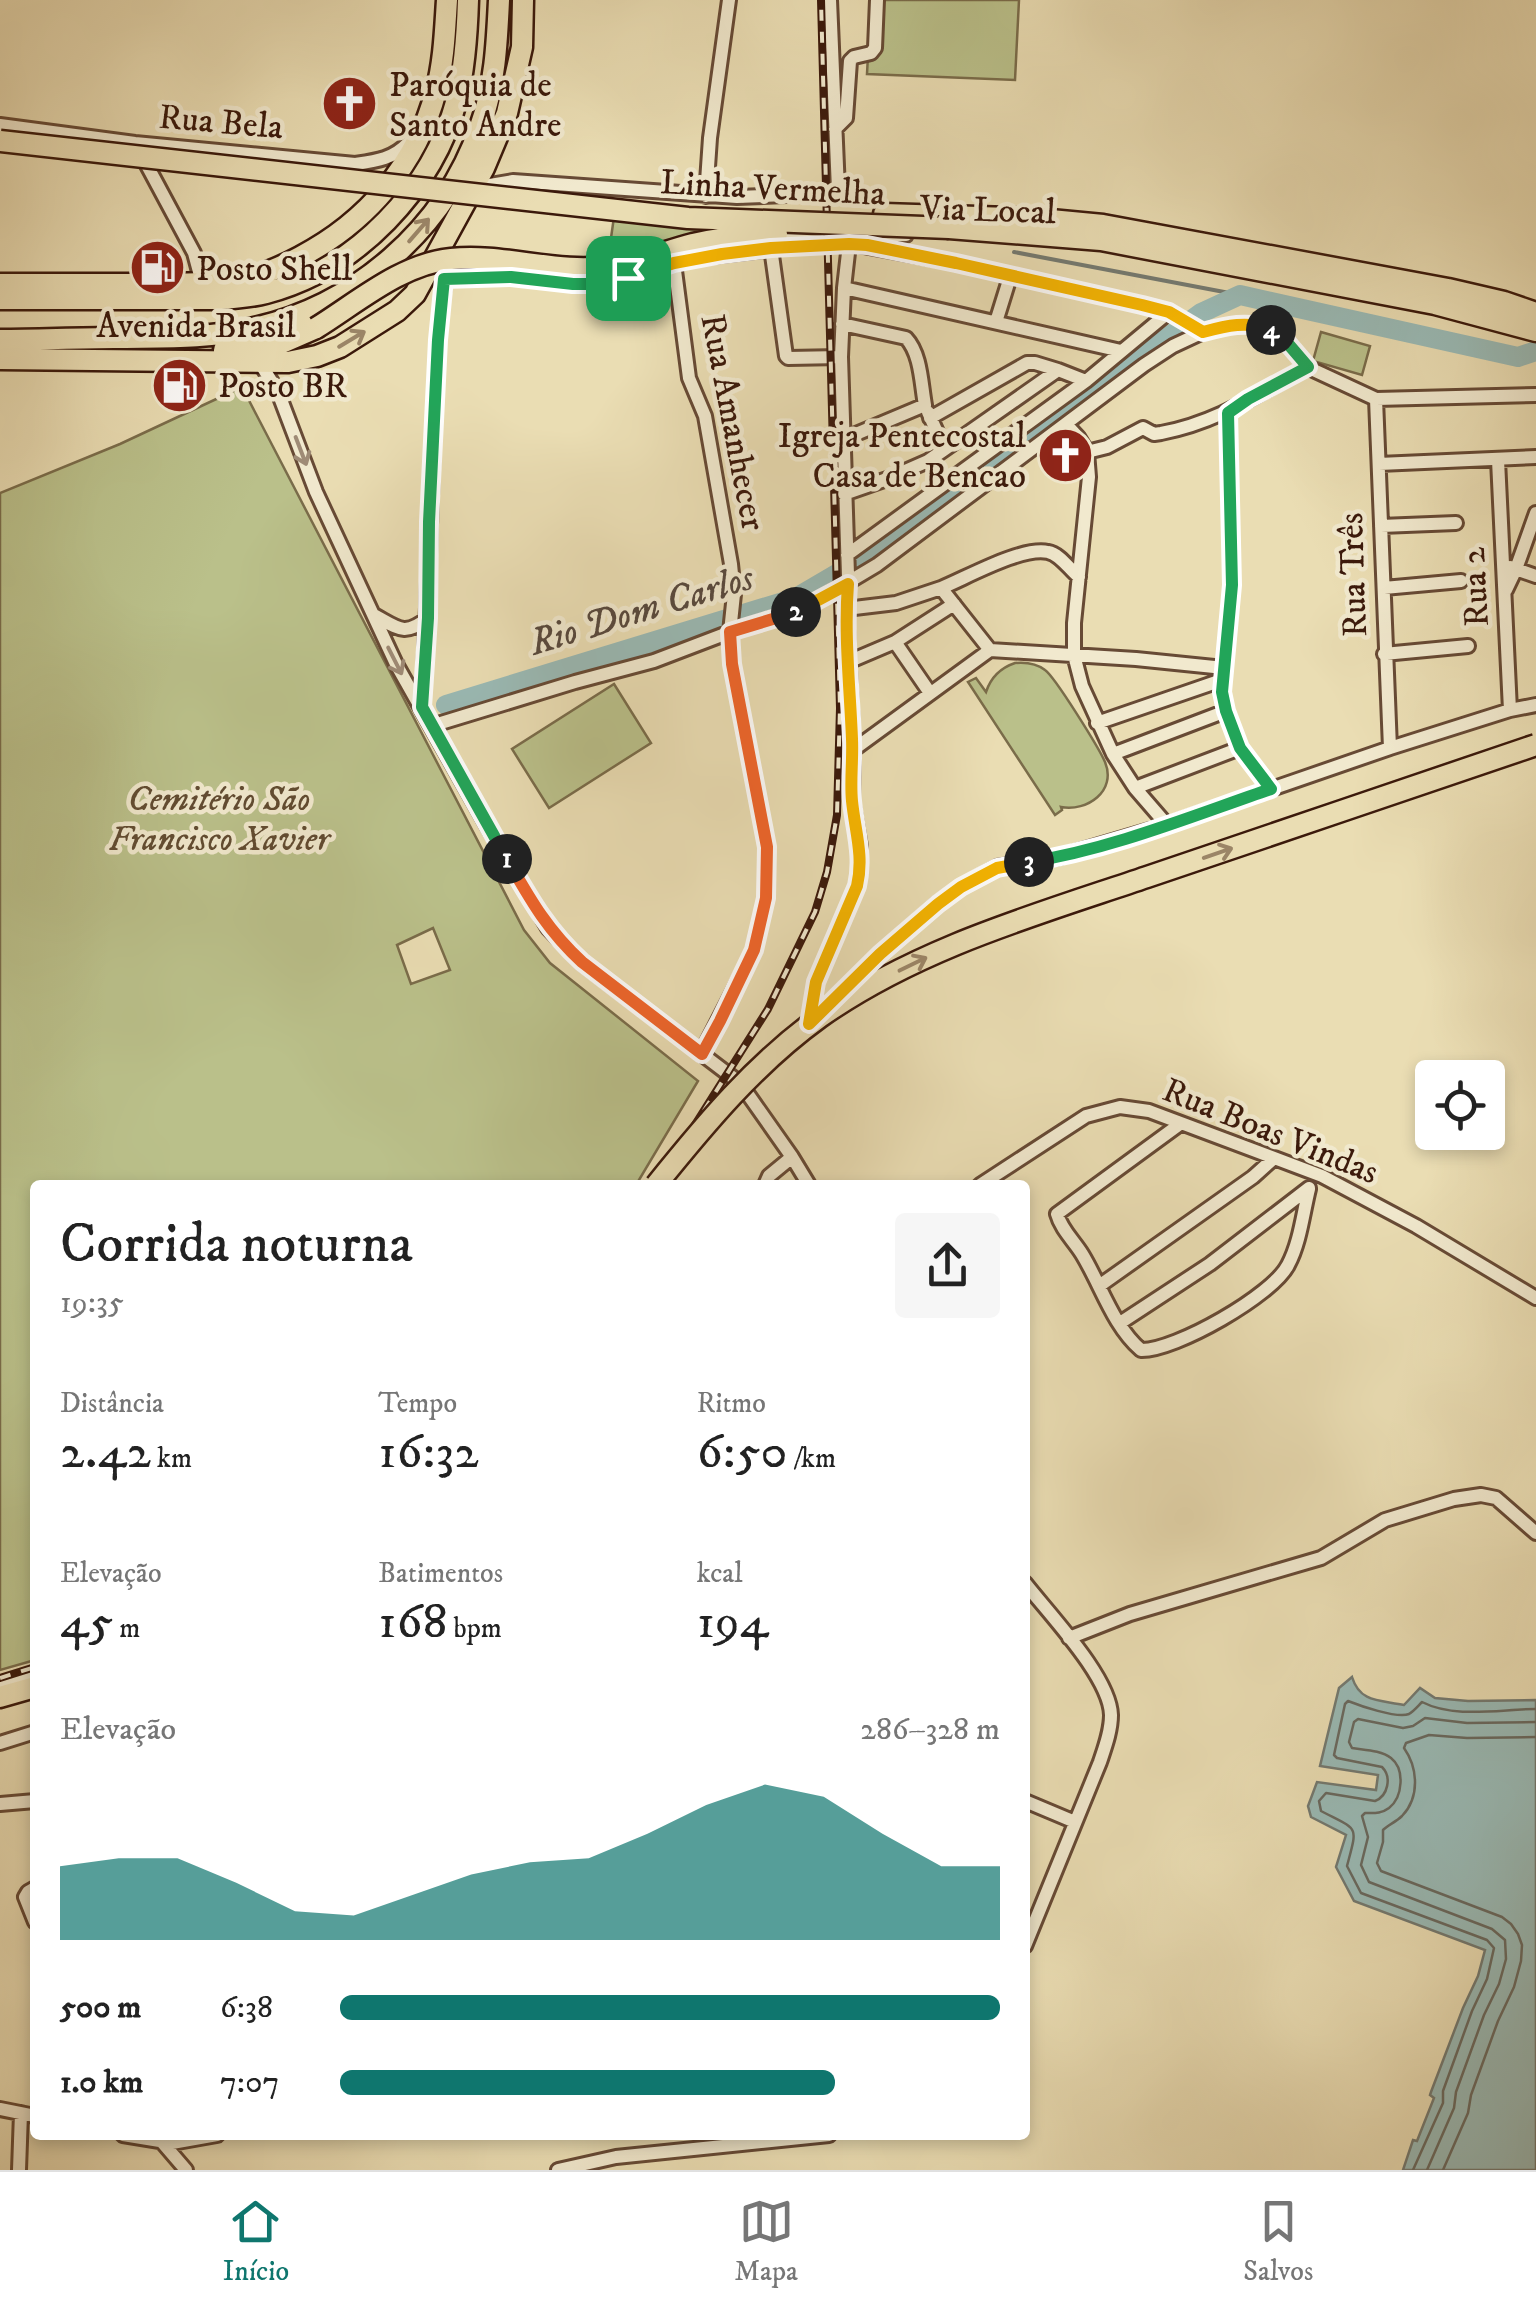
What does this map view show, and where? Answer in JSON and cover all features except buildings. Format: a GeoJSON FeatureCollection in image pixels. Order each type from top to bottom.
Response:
{"type":"FeatureCollection","features":[{"type":"Feature","properties":{"kind":"highway","name":"Avenida Brasil"},"geometry":{"type":"LineString","coordinates":[[0,284],[202,283],[256,276],[329,240],[356,220],[393,181],[424,127],[438,82],[447,0]]}},
{"type":"Feature","properties":{"kind":"highway","name":"Avenida Brasil"},"geometry":{"type":"LineString","coordinates":[[0,299],[244,297],[288,286],[339,260],[390,218],[432,162],[462,78],[468,0]]}},
{"type":"Feature","properties":{"kind":"highway","name":"Avenida Brasil"},"geometry":{"type":"LineString","coordinates":[[0,340],[231,333],[275,324],[320,306],[369,276],[414,236],[444,198],[470,154],[484,114],[496,54],[499,0]]}},
{"type":"Feature","properties":{"kind":"highway"},"geometry":{"type":"LineString","coordinates":[[484,114],[508,46],[510,0]]}},
{"type":"Feature","properties":{"kind":"highway","name":"Avenida Brasil"},"geometry":{"type":"LineString","coordinates":[[0,359],[288,362],[326,353],[397,311],[415,294],[493,147],[514,90],[522,48],[523,0]]}},
{"type":"Feature","properties":{"kind":"highway","name":"Linha Vermelha"},"geometry":{"type":"LineString","coordinates":[[0,128],[434,182],[702,210],[945,214],[1103,225],[1448,290],[1536,313]]}},
{"type":"Feature","properties":{"kind":"highway","name":"Linha Vermelha"},"geometry":{"type":"LineString","coordinates":[[0,141],[688,218],[948,228],[1100,240],[1435,304],[1530,334]]}},
{"type":"Feature","properties":{"kind":"highway"},"geometry":{"type":"LineString","coordinates":[[38,340],[107,348],[222,350],[278,345],[316,328],[400,276],[453,258],[593,268],[714,240],[761,234],[948,228]]}},
{"type":"Feature","properties":{"kind":"highway"},"geometry":{"type":"LineString","coordinates":[[660,1180],[712,1116],[770,1057],[836,1006],[908,966],[1020,920],[1536,745]]}},
{"type":"Feature","properties":{"kind":"highway"},"geometry":{"type":"LineString","coordinates":[[0,1697],[30,1688]]}},
{"type":"Feature","properties":{"kind":"street"},"geometry":{"type":"LineString","coordinates":[[706,196],[729,0]]}},
{"type":"Feature","properties":{"kind":"street"},"geometry":{"type":"LineString","coordinates":[[468,199],[490,185],[513,180],[706,196],[838,190],[830,0]]}},
{"type":"Feature","properties":{"kind":"street"},"geometry":{"type":"LineString","coordinates":[[835,129],[846,118],[850,61],[875,48],[877,0]]}},
{"type":"Feature","properties":{"kind":"street","name":"Rua Bela"},"geometry":{"type":"LineString","coordinates":[[0,128],[355,164],[400,152],[424,127]]}},
{"type":"Feature","properties":{"kind":"street"},"geometry":{"type":"LineString","coordinates":[[135,143],[194,253],[202,283]]}},
{"type":"Feature","properties":{"kind":"street"},"geometry":{"type":"LineString","coordinates":[[493,147],[499,171],[513,180]]}},
{"type":"Feature","properties":{"kind":"street"},"geometry":{"type":"LineString","coordinates":[[422,707],[438,340],[447,237]]}},
{"type":"Feature","properties":{"kind":"street","name":"Via Local"},"geometry":{"type":"LineString","coordinates":[[445,273],[462,264],[538,272],[613,272],[715,246],[774,239],[996,237],[1125,250],[1530,334]]}},
{"type":"Feature","properties":{"kind":"street"},"geometry":{"type":"LineString","coordinates":[[445,273],[592,284],[628,278],[674,263],[771,248],[849,244],[906,252],[1173,315],[1199,330]]}},
{"type":"Feature","properties":{"kind":"street"},"geometry":{"type":"LineString","coordinates":[[809,1024],[816,982],[860,871],[852,800],[841,357],[849,244]]}},
{"type":"Feature","properties":{"kind":"street"},"geometry":{"type":"LineString","coordinates":[[771,248],[786,356],[841,357]]}},
{"type":"Feature","properties":{"kind":"street","name":"Rua Amanhecer"},"geometry":{"type":"LineString","coordinates":[[674,263],[689,378],[705,416],[733,577],[732,664],[767,847],[766,898],[754,950],[702,1054]]}},
{"type":"Feature","properties":{"kind":"street"},"geometry":{"type":"LineString","coordinates":[[996,322],[1010,277]]}},
{"type":"Feature","properties":{"kind":"street"},"geometry":{"type":"LineString","coordinates":[[844,288],[1122,351]]}},
{"type":"Feature","properties":{"kind":"street"},"geometry":{"type":"LineString","coordinates":[[431,726],[654,661],[710,641],[731,622],[805,608],[848,569],[1122,351],[1173,315]]}},
{"type":"Feature","properties":{"kind":"street"},"geometry":{"type":"LineString","coordinates":[[842,324],[906,338],[914,347],[927,412],[944,448]]}},
{"type":"Feature","properties":{"kind":"street"},"geometry":{"type":"LineString","coordinates":[[848,569],[1199,330],[1234,325],[1265,327],[1284,339],[1308,367],[1376,399],[1536,395]]}},
{"type":"Feature","properties":{"kind":"street"},"geometry":{"type":"LineString","coordinates":[[260,363],[278,392],[316,492],[396,664],[548,928],[582,962],[740,1084],[806,1180]]}},
{"type":"Feature","properties":{"kind":"street"},"geometry":{"type":"LineString","coordinates":[[844,439],[927,412],[1027,364],[1042,365],[1086,381]]}},
{"type":"Feature","properties":{"kind":"street"},"geometry":{"type":"LineString","coordinates":[[1087,452],[1107,447],[1143,428],[1161,434],[1228,413],[1308,367]]}},
{"type":"Feature","properties":{"kind":"street"},"geometry":{"type":"LineString","coordinates":[[844,494],[928,461],[1058,370]]}},
{"type":"Feature","properties":{"kind":"street","name":"Rua Três"},"geometry":{"type":"LineString","coordinates":[[1376,399],[1390,748]]}},
{"type":"Feature","properties":{"kind":"street"},"geometry":{"type":"LineString","coordinates":[[1228,413],[1232,585],[1223,674],[1226,711],[1240,748],[1271,789]]}},
{"type":"Feature","properties":{"kind":"street"},"geometry":{"type":"LineString","coordinates":[[1066,424],[1087,452],[1089,478],[1074,655],[1082,686],[1113,754],[1135,788],[1167,825]]}},
{"type":"Feature","properties":{"kind":"street"},"geometry":{"type":"LineString","coordinates":[[1378,464],[1536,458]]}},
{"type":"Feature","properties":{"kind":"street","name":"Rua 2"},"geometry":{"type":"LineString","coordinates":[[1498,460],[1510,567],[1505,591],[1510,710]]}},
{"type":"Feature","properties":{"kind":"street"},"geometry":{"type":"LineString","coordinates":[[1536,513],[1510,567],[1536,576]]}},
{"type":"Feature","properties":{"kind":"street"},"geometry":{"type":"LineString","coordinates":[[1381,526],[1456,523]]}},
{"type":"Feature","properties":{"kind":"street"},"geometry":{"type":"LineString","coordinates":[[846,609],[896,603],[1014,557],[1042,551],[1052,553],[1079,577]]}},
{"type":"Feature","properties":{"kind":"street"},"geometry":{"type":"LineString","coordinates":[[1384,588],[1461,581]]}},
{"type":"Feature","properties":{"kind":"street"},"geometry":{"type":"LineString","coordinates":[[941,588],[990,650]]}},
{"type":"Feature","properties":{"kind":"street"},"geometry":{"type":"LineString","coordinates":[[848,662],[895,642],[954,604]]}},
{"type":"Feature","properties":{"kind":"street"},"geometry":{"type":"LineString","coordinates":[[372,613],[407,631],[428,618]]}},
{"type":"Feature","properties":{"kind":"street"},"geometry":{"type":"LineString","coordinates":[[895,642],[930,693]]}},
{"type":"Feature","properties":{"kind":"street"},"geometry":{"type":"LineString","coordinates":[[1384,654],[1468,646]]}},
{"type":"Feature","properties":{"kind":"street"},"geometry":{"type":"LineString","coordinates":[[853,750],[990,650],[1074,655],[1223,674]]}},
{"type":"Feature","properties":{"kind":"street"},"geometry":{"type":"LineString","coordinates":[[1097,723],[1223,674]]}},
{"type":"Feature","properties":{"kind":"street"},"geometry":{"type":"LineString","coordinates":[[672,1180],[740,1084],[787,1048],[880,954],[938,904],[982,875],[1167,825],[1390,748],[1536,705]]}},
{"type":"Feature","properties":{"kind":"street"},"geometry":{"type":"LineString","coordinates":[[1113,754],[1226,711]]}},
{"type":"Feature","properties":{"kind":"street"},"geometry":{"type":"LineString","coordinates":[[1135,788],[1240,748]]}},
{"type":"Feature","properties":{"kind":"street","name":"Rua Boas Vindas"},"geometry":{"type":"LineString","coordinates":[[988,1180],[1086,1116],[1127,1107],[1322,1176],[1416,1226],[1536,1298]]}},
{"type":"Feature","properties":{"kind":"street"},"geometry":{"type":"LineString","coordinates":[[1180,1124],[1056,1216],[1139,1348],[1146,1351],[1196,1334],[1280,1278],[1294,1250],[1309,1189]]}},
{"type":"Feature","properties":{"kind":"street"},"geometry":{"type":"LineString","coordinates":[[768,1180],[792,1157]]}},
{"type":"Feature","properties":{"kind":"street"},"geometry":{"type":"LineString","coordinates":[[1100,1286],[1274,1160]]}},
{"type":"Feature","properties":{"kind":"street"},"geometry":{"type":"LineString","coordinates":[[1120,1323],[1210,1264],[1322,1176]]}},
{"type":"Feature","properties":{"kind":"street"},"geometry":{"type":"LineString","coordinates":[[1069,1638],[1130,1614],[1322,1558],[1385,1520],[1467,1496],[1496,1498],[1536,1533]]}},
{"type":"Feature","properties":{"kind":"street"},"geometry":{"type":"LineString","coordinates":[[1030,1590],[1100,1680],[1111,1714],[1100,1762],[1030,1934]]}},
{"type":"Feature","properties":{"kind":"street"},"geometry":{"type":"LineString","coordinates":[[0,1686],[30,1677]]}},
{"type":"Feature","properties":{"kind":"street"},"geometry":{"type":"LineString","coordinates":[[0,1743],[30,1734]]}},
{"type":"Feature","properties":{"kind":"street"},"geometry":{"type":"LineString","coordinates":[[0,1804],[30,1801]]}},
{"type":"Feature","properties":{"kind":"street"},"geometry":{"type":"LineString","coordinates":[[1030,1803],[1076,1822]]}},
{"type":"Feature","properties":{"kind":"street"},"geometry":{"type":"LineString","coordinates":[[0,2108],[28,2115],[19,2170]]}},
{"type":"Feature","properties":{"kind":"street"},"geometry":{"type":"LineString","coordinates":[[154,2140],[194,2140]]}},
{"type":"Feature","properties":{"kind":"street"},"geometry":{"type":"LineString","coordinates":[[558,2170],[616,2156],[778,2140]]}},
{"type":"Feature","properties":{"kind":"street"},"geometry":{"type":"LineString","coordinates":[[160,2141],[186,2170]]}},
{"type":"Feature","properties":{"kind":"green space"},"geometry":{"type":"Polygon","coordinates":[[[871,0],[1019,0],[1015,80],[867,74],[871,0]]]}},
{"type":"Feature","properties":{"kind":"green space"},"geometry":{"type":"Polygon","coordinates":[[[614,217],[701,227],[698,235],[608,259],[614,217]]]}},
{"type":"Feature","properties":{"kind":"green space"},"geometry":{"type":"Polygon","coordinates":[[[1321,332],[1370,346],[1362,375],[1313,361],[1321,332]]]}},
{"type":"Feature","properties":{"kind":"green space","name":"Cemitério São Francisco Xavier"},"geometry":{"type":"Polygon","coordinates":[[[242,387],[524,930],[550,963],[698,1081],[639,1180],[30,1180],[30,1661],[0,1670],[0,493],[120,444],[242,387]],[[433,928],[397,945],[411,984],[450,970],[433,928]]]}},
{"type":"Feature","properties":{"kind":"green space"},"geometry":{"type":"Polygon","coordinates":[[[1015,663],[1034,664],[1050,675],[1101,754],[1108,772],[1107,782],[1090,803],[1061,807],[1055,815],[968,682],[976,678],[986,692],[997,674],[1015,663]]]}},
{"type":"Feature","properties":{"kind":"green space"},"geometry":{"type":"Polygon","coordinates":[[[614,684],[651,743],[549,808],[512,749],[614,684]]]}},
{"type":"Feature","properties":{"kind":"water"},"geometry":{"type":"Polygon","coordinates":[[[1352,1677],[1366,1696],[1404,1705],[1420,1688],[1435,1698],[1536,1700],[1536,2170],[1403,2170],[1434,2098],[1431,2092],[1485,1950],[1354,1901],[1336,1867],[1346,1835],[1311,1817],[1308,1806],[1317,1782],[1376,1790],[1378,1775],[1320,1766],[1339,1688],[1352,1677]]]}},
{"type":"Feature","properties":{"kind":"waterway"},"geometry":{"type":"LineString","coordinates":[[1014,252],[1240,295]]}},
{"type":"Feature","properties":{"kind":"waterway","name":"Rio Dom Carlos"},"geometry":{"type":"LineString","coordinates":[[446,705],[796,598],[871,554],[1201,313],[1240,295],[1518,357],[1536,351]]}},
{"type":"Feature","properties":{"kind":"railway"},"geometry":{"type":"LineString","coordinates":[[660,1180],[768,1009],[815,912],[837,815],[840,708],[821,0]]}},
{"type":"Feature","properties":{"kind":"railway"},"geometry":{"type":"LineString","coordinates":[[0,1678],[30,1669]]}},
{"type":"Feature","properties":{"kind":"place","name":"Paróquia de Santo Andre"},"geometry":{"type":"Point","coordinates":[350,104]}},
{"type":"Feature","properties":{"kind":"place","name":"Posto Shell"},"geometry":{"type":"Point","coordinates":[157,268]}},
{"type":"Feature","properties":{"kind":"place","name":"Posto BR"},"geometry":{"type":"Point","coordinates":[179,385]}},
{"type":"Feature","properties":{"kind":"place","name":"Igreja Pentecostal Casa de Bencao"},"geometry":{"type":"Point","coordinates":[1065,455]}},
{"type":"Feature","properties":{"kind":"route"},"geometry":{"type":"LineString","coordinates":[[867,245],[1142,305],[1169,312],[1203,332],[1257,325],[1284,339],[1308,367],[1228,413],[1232,585],[1222,692],[1240,748],[1271,789],[1167,825],[982,875],[938,904],[809,1024],[813,991],[857,886],[861,860],[852,800],[848,584],[805,608],[730,632],[732,664],[767,847],[766,898],[754,950],[702,1054],[582,962],[548,928],[422,707],[438,340],[444,279],[511,277],[592,284],[628,278],[674,263],[722,254],[867,245]]}}]}
